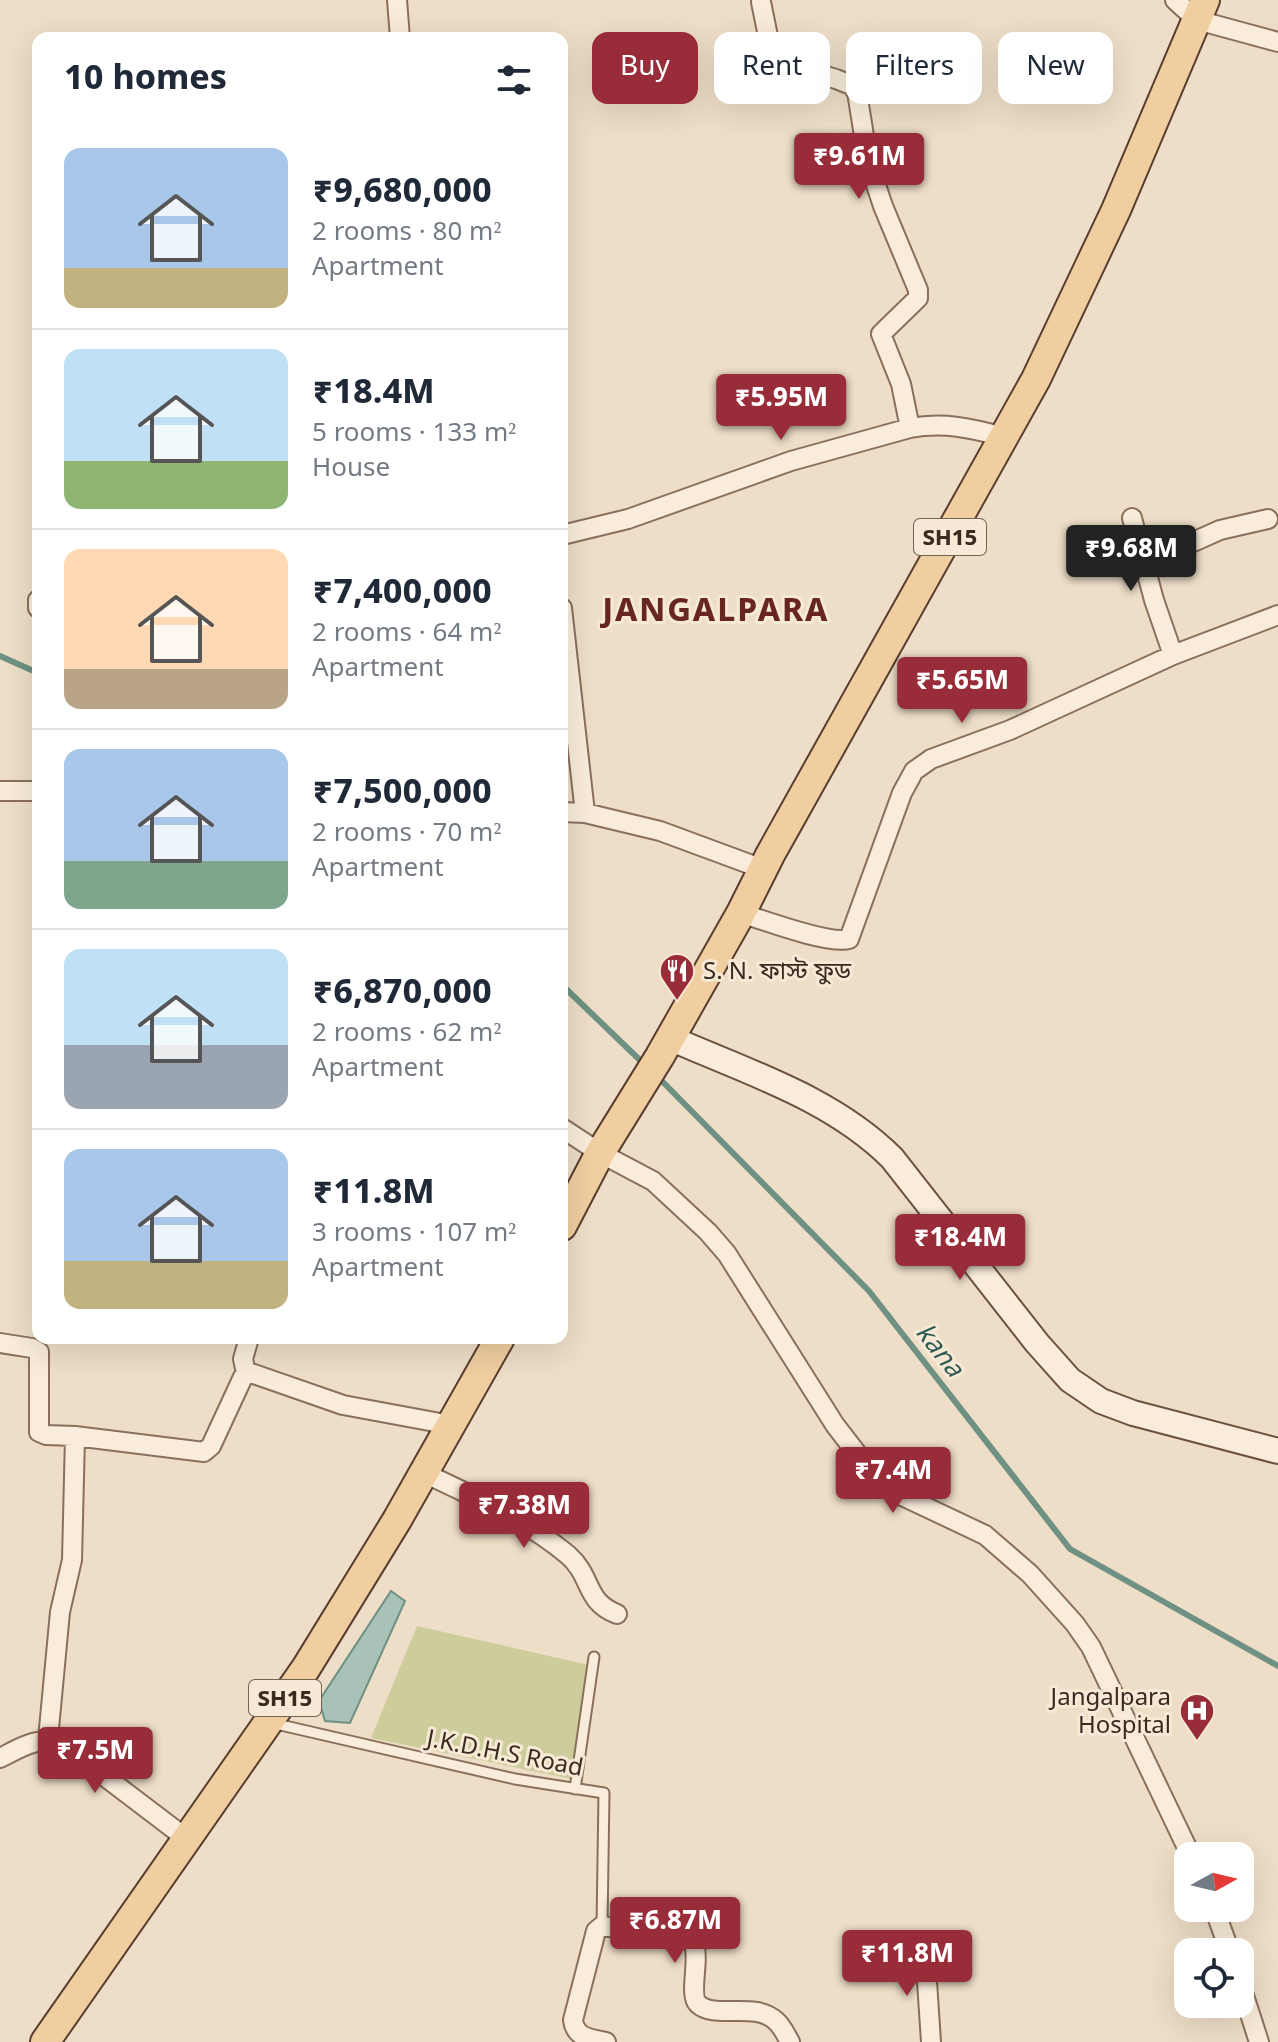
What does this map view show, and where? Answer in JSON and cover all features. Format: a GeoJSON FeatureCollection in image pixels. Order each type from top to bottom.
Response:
{"type":"FeatureCollection","features":[{"type":"Feature","properties":{"kind":"main road","name":"SH15"},"geometry":{"type":"LineString","coordinates":[[568,1214],[600,1153],[741,913],[1036,379],[1087,274],[1201,10]]}},
{"type":"Feature","properties":{"kind":"main road","name":"SH15"},"geometry":{"type":"LineString","coordinates":[[45,2042],[330,1631],[497,1344]]}},
{"type":"Feature","properties":{"kind":"street"},"geometry":{"type":"LineString","coordinates":[[397,0],[400,32]]}},
{"type":"Feature","properties":{"kind":"street"},"geometry":{"type":"LineString","coordinates":[[1175,0],[1278,42]]}},
{"type":"Feature","properties":{"kind":"street"},"geometry":{"type":"LineString","coordinates":[[759,1],[773,61],[836,79],[851,85],[857,92],[868,161],[918,290],[918,298],[881,334],[901,384],[910,428]]}},
{"type":"Feature","properties":{"kind":"street"},"geometry":{"type":"LineString","coordinates":[[568,534],[628,519],[791,461],[910,428],[958,425],[1004,437]]}},
{"type":"Feature","properties":{"kind":"street"},"geometry":{"type":"LineString","coordinates":[[1132,518],[1173,655]]}},
{"type":"Feature","properties":{"kind":"street"},"geometry":{"type":"LineString","coordinates":[[1144,564],[1220,530],[1268,519]]}},
{"type":"Feature","properties":{"kind":"street"},"geometry":{"type":"LineString","coordinates":[[741,913],[821,937],[840,941],[849,939],[902,793],[917,768],[944,754],[1036,719],[1173,655],[1278,615]]}},
{"type":"Feature","properties":{"kind":"street"},"geometry":{"type":"LineString","coordinates":[[568,677],[585,813]]}},
{"type":"Feature","properties":{"kind":"street"},"geometry":{"type":"LineString","coordinates":[[0,791],[32,791]]}},
{"type":"Feature","properties":{"kind":"street"},"geometry":{"type":"LineString","coordinates":[[568,812],[585,813],[660,831],[763,869]]}},
{"type":"Feature","properties":{"kind":"street"},"geometry":{"type":"LineString","coordinates":[[665,1047],[835,1112],[878,1143],[1037,1343],[1070,1380],[1086,1392],[1133,1413],[1278,1451]]}},
{"type":"Feature","properties":{"kind":"street"},"geometry":{"type":"LineString","coordinates":[[568,1132],[653,1181],[719,1244],[835,1425],[872,1473],[894,1492],[985,1535],[1057,1602],[1091,1647],[1184,1842]]}},
{"type":"Feature","properties":{"kind":"street"},"geometry":{"type":"LineString","coordinates":[[0,1343],[39,1352],[39,1432],[204,1452],[211,1446],[246,1373],[243,1359],[247,1344]]}},
{"type":"Feature","properties":{"kind":"street"},"geometry":{"type":"LineString","coordinates":[[246,1373],[343,1405],[451,1425]]}},
{"type":"Feature","properties":{"kind":"street"},"geometry":{"type":"LineString","coordinates":[[48,1739],[60,1612],[72,1560],[75,1436]]}},
{"type":"Feature","properties":{"kind":"street"},"geometry":{"type":"LineString","coordinates":[[424,1473],[473,1495],[556,1546],[581,1569],[595,1601],[617,1614]]}},
{"type":"Feature","properties":{"kind":"street"},"geometry":{"type":"LineString","coordinates":[[0,1758],[30,1743],[48,1739],[71,1750],[187,1839]]}},
{"type":"Feature","properties":{"kind":"street"},"geometry":{"type":"LineString","coordinates":[[606,2042],[580,2035],[573,2020],[596,1931],[602,1926],[682,1937],[693,1942],[697,1954],[696,2002],[710,2009],[763,2014],[776,2020],[790,2042]]}},
{"type":"Feature","properties":{"kind":"street"},"geometry":{"type":"LineString","coordinates":[[925,1951],[931,2042]]}},
{"type":"Feature","properties":{"kind":"street"},"geometry":{"type":"LineString","coordinates":[[1251,2018],[1259,2042]]}},
{"type":"Feature","properties":{"kind":"lane"},"geometry":{"type":"LineString","coordinates":[[575,1789],[594,1657]]}},
{"type":"Feature","properties":{"kind":"lane","name":"J.K.D.H.S Road"},"geometry":{"type":"LineString","coordinates":[[269,1722],[515,1779],[604,1793],[602,1926]]}},
{"type":"Feature","properties":{"kind":"green space"},"geometry":{"type":"Polygon","coordinates":[[[417,1626],[589,1665],[572,1779],[371,1738],[417,1626]]]}},
{"type":"Feature","properties":{"kind":"shaded area"},"geometry":{"type":"Polygon","coordinates":[[[391,1591],[405,1601],[350,1723],[325,1721],[319,1701],[391,1591]]]}},
{"type":"Feature","properties":{"kind":"waterway","name":"kana"},"geometry":{"type":"LineString","coordinates":[[0,656],[32,670]]}},
{"type":"Feature","properties":{"kind":"waterway","name":"kana"},"geometry":{"type":"LineString","coordinates":[[568,991],[645,1065]]}},
{"type":"Feature","properties":{"kind":"waterway","name":"kana"},"geometry":{"type":"LineString","coordinates":[[656,1075],[869,1291],[1070,1549],[1278,1666]]}},
{"type":"Feature","properties":{"kind":"place","name":"S. N. ফাস্ট ফুড"},"geometry":{"type":"Point","coordinates":[677,1002]}},
{"type":"Feature","properties":{"kind":"place","name":"Jangalpara Hospital"},"geometry":{"type":"Point","coordinates":[1197,1742]}},
{"type":"Feature","properties":{"kind":"district","name":"JANGALPARA"},"geometry":{"type":"Point","coordinates":[716,610]}}]}
